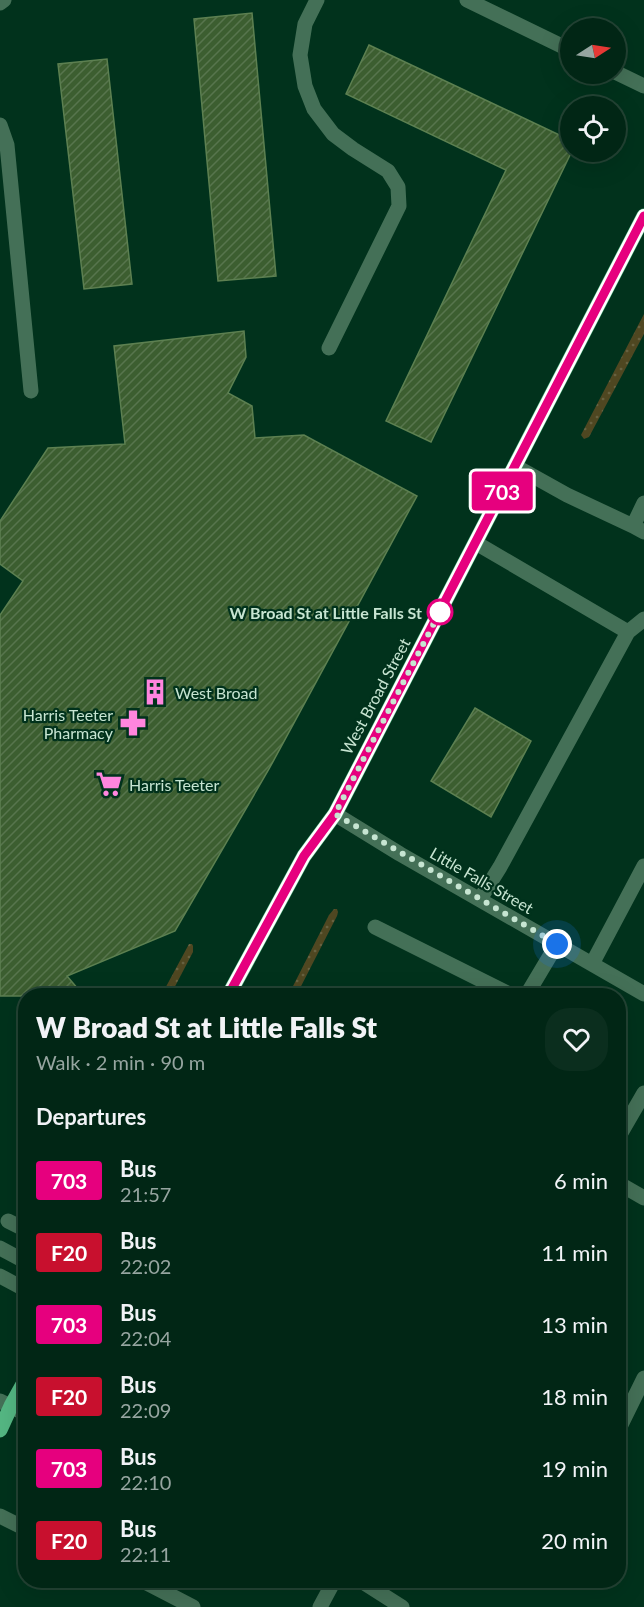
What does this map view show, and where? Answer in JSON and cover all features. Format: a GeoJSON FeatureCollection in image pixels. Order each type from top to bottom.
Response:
{"type":"FeatureCollection","features":[{"type":"Feature","properties":{"kind":"main road","name":"West Broad Street"},"geometry":{"type":"LineString","coordinates":[[232,988],[304,856],[335,814],[644,216]]}},
{"type":"Feature","properties":{"kind":"main road"},"geometry":{"type":"LineString","coordinates":[[0,1430],[5,1403],[18,1389]]}},
{"type":"Feature","properties":{"kind":"street"},"geometry":{"type":"LineString","coordinates":[[0,3],[4,0]]}},
{"type":"Feature","properties":{"kind":"street"},"geometry":{"type":"LineString","coordinates":[[316,0],[305,24],[300,55],[305,86],[314,109],[333,134],[388,171],[398,187],[399,206],[329,348]]}},
{"type":"Feature","properties":{"kind":"street"},"geometry":{"type":"LineString","coordinates":[[467,0],[560,45]]}},
{"type":"Feature","properties":{"kind":"street"},"geometry":{"type":"LineString","coordinates":[[626,77],[644,86]]}},
{"type":"Feature","properties":{"kind":"street"},"geometry":{"type":"LineString","coordinates":[[0,125],[7,145],[31,391]]}},
{"type":"Feature","properties":{"kind":"street"},"geometry":{"type":"LineString","coordinates":[[515,466],[567,495],[639,529],[644,504]]}},
{"type":"Feature","properties":{"kind":"street"},"geometry":{"type":"LineString","coordinates":[[476,543],[628,632]]}},
{"type":"Feature","properties":{"kind":"street"},"geometry":{"type":"LineString","coordinates":[[480,899],[500,867],[628,632],[644,619]]}},
{"type":"Feature","properties":{"kind":"street","name":"Little Falls Street"},"geometry":{"type":"LineString","coordinates":[[335,814],[644,994]]}},
{"type":"Feature","properties":{"kind":"street"},"geometry":{"type":"LineString","coordinates":[[592,964],[644,866]]}},
{"type":"Feature","properties":{"kind":"street"},"geometry":{"type":"LineString","coordinates":[[375,927],[497,988]]}},
{"type":"Feature","properties":{"kind":"street"},"geometry":{"type":"LineString","coordinates":[[531,988],[557,944]]}},
{"type":"Feature","properties":{"kind":"street"},"geometry":{"type":"LineString","coordinates":[[626,1124],[644,1093]]}},
{"type":"Feature","properties":{"kind":"street"},"geometry":{"type":"LineString","coordinates":[[626,1188],[644,1198]]}},
{"type":"Feature","properties":{"kind":"street"},"geometry":{"type":"LineString","coordinates":[[8,1221],[18,1226]]}},
{"type":"Feature","properties":{"kind":"street"},"geometry":{"type":"LineString","coordinates":[[0,1248],[18,1258]]}},
{"type":"Feature","properties":{"kind":"street"},"geometry":{"type":"LineString","coordinates":[[0,1276],[18,1286]]}},
{"type":"Feature","properties":{"kind":"street"},"geometry":{"type":"LineString","coordinates":[[626,1415],[644,1378]]}},
{"type":"Feature","properties":{"kind":"street"},"geometry":{"type":"LineString","coordinates":[[0,1516],[18,1525]]}},
{"type":"Feature","properties":{"kind":"street"},"geometry":{"type":"LineString","coordinates":[[156,1588],[193,1607]]}},
{"type":"Feature","properties":{"kind":"street"},"geometry":{"type":"LineString","coordinates":[[320,1607],[330,1588]]}},
{"type":"Feature","properties":{"kind":"street"},"geometry":{"type":"LineString","coordinates":[[373,1588],[402,1607]]}},
{"type":"Feature","properties":{"kind":"shaded area"},"geometry":{"type":"Polygon","coordinates":[[[644,314],[644,334],[589,437],[584,439],[581,435],[644,314]]]}},
{"type":"Feature","properties":{"kind":"shaded area"},"geometry":{"type":"Polygon","coordinates":[[[337,909],[337,916],[300,988],[292,988],[329,915],[337,909]]]}},
{"type":"Feature","properties":{"kind":"shaded area"},"geometry":{"type":"Polygon","coordinates":[[[189,944],[192,944],[193,952],[174,988],[165,988],[189,944]]]}},
{"type":"Feature","properties":{"kind":"building"},"geometry":{"type":"Polygon","coordinates":[[[252,13],[276,276],[218,281],[194,19],[252,13]]]}},
{"type":"Feature","properties":{"kind":"building"},"geometry":{"type":"Polygon","coordinates":[[[369,45],[560,135],[560,162],[567,162],[431,442],[386,421],[506,170],[346,94],[369,45]]]}},
{"type":"Feature","properties":{"kind":"building"},"geometry":{"type":"Polygon","coordinates":[[[107,59],[132,284],[84,289],[58,64],[107,59]]]}},
{"type":"Feature","properties":{"kind":"building","name":"West Broad"},"geometry":{"type":"Polygon","coordinates":[[[244,331],[246,357],[228,393],[252,406],[255,438],[304,435],[417,496],[269,769],[175,931],[67,976],[77,988],[18,988],[18,996],[0,996],[0,615],[23,581],[0,564],[0,521],[48,448],[125,444],[114,346],[244,331]]]}},
{"type":"Feature","properties":{"kind":"building"},"geometry":{"type":"Polygon","coordinates":[[[475,708],[531,741],[491,817],[431,781],[475,708]]]}},
{"type":"Feature","properties":{"kind":"bus line","name":"703"},"geometry":{"type":"LineString","coordinates":[[232,988],[304,856],[335,814],[644,216]]}},
{"type":"Feature","properties":{"kind":"place","name":"W Broad St at Little Falls St"},"geometry":{"type":"Point","coordinates":[440,612]}},
{"type":"Feature","properties":{"kind":"place","name":"West Broad"},"geometry":{"type":"Point","coordinates":[155,692]}},
{"type":"Feature","properties":{"kind":"place","name":"Harris Teeter Pharmacy"},"geometry":{"type":"Point","coordinates":[133,723]}},
{"type":"Feature","properties":{"kind":"place","name":"Harris Teeter"},"geometry":{"type":"Point","coordinates":[109,784]}},
{"type":"Feature","properties":{"kind":"route"},"geometry":{"type":"LineString","coordinates":[[440,612],[444,604],[335,814],[557,944]]}}]}
